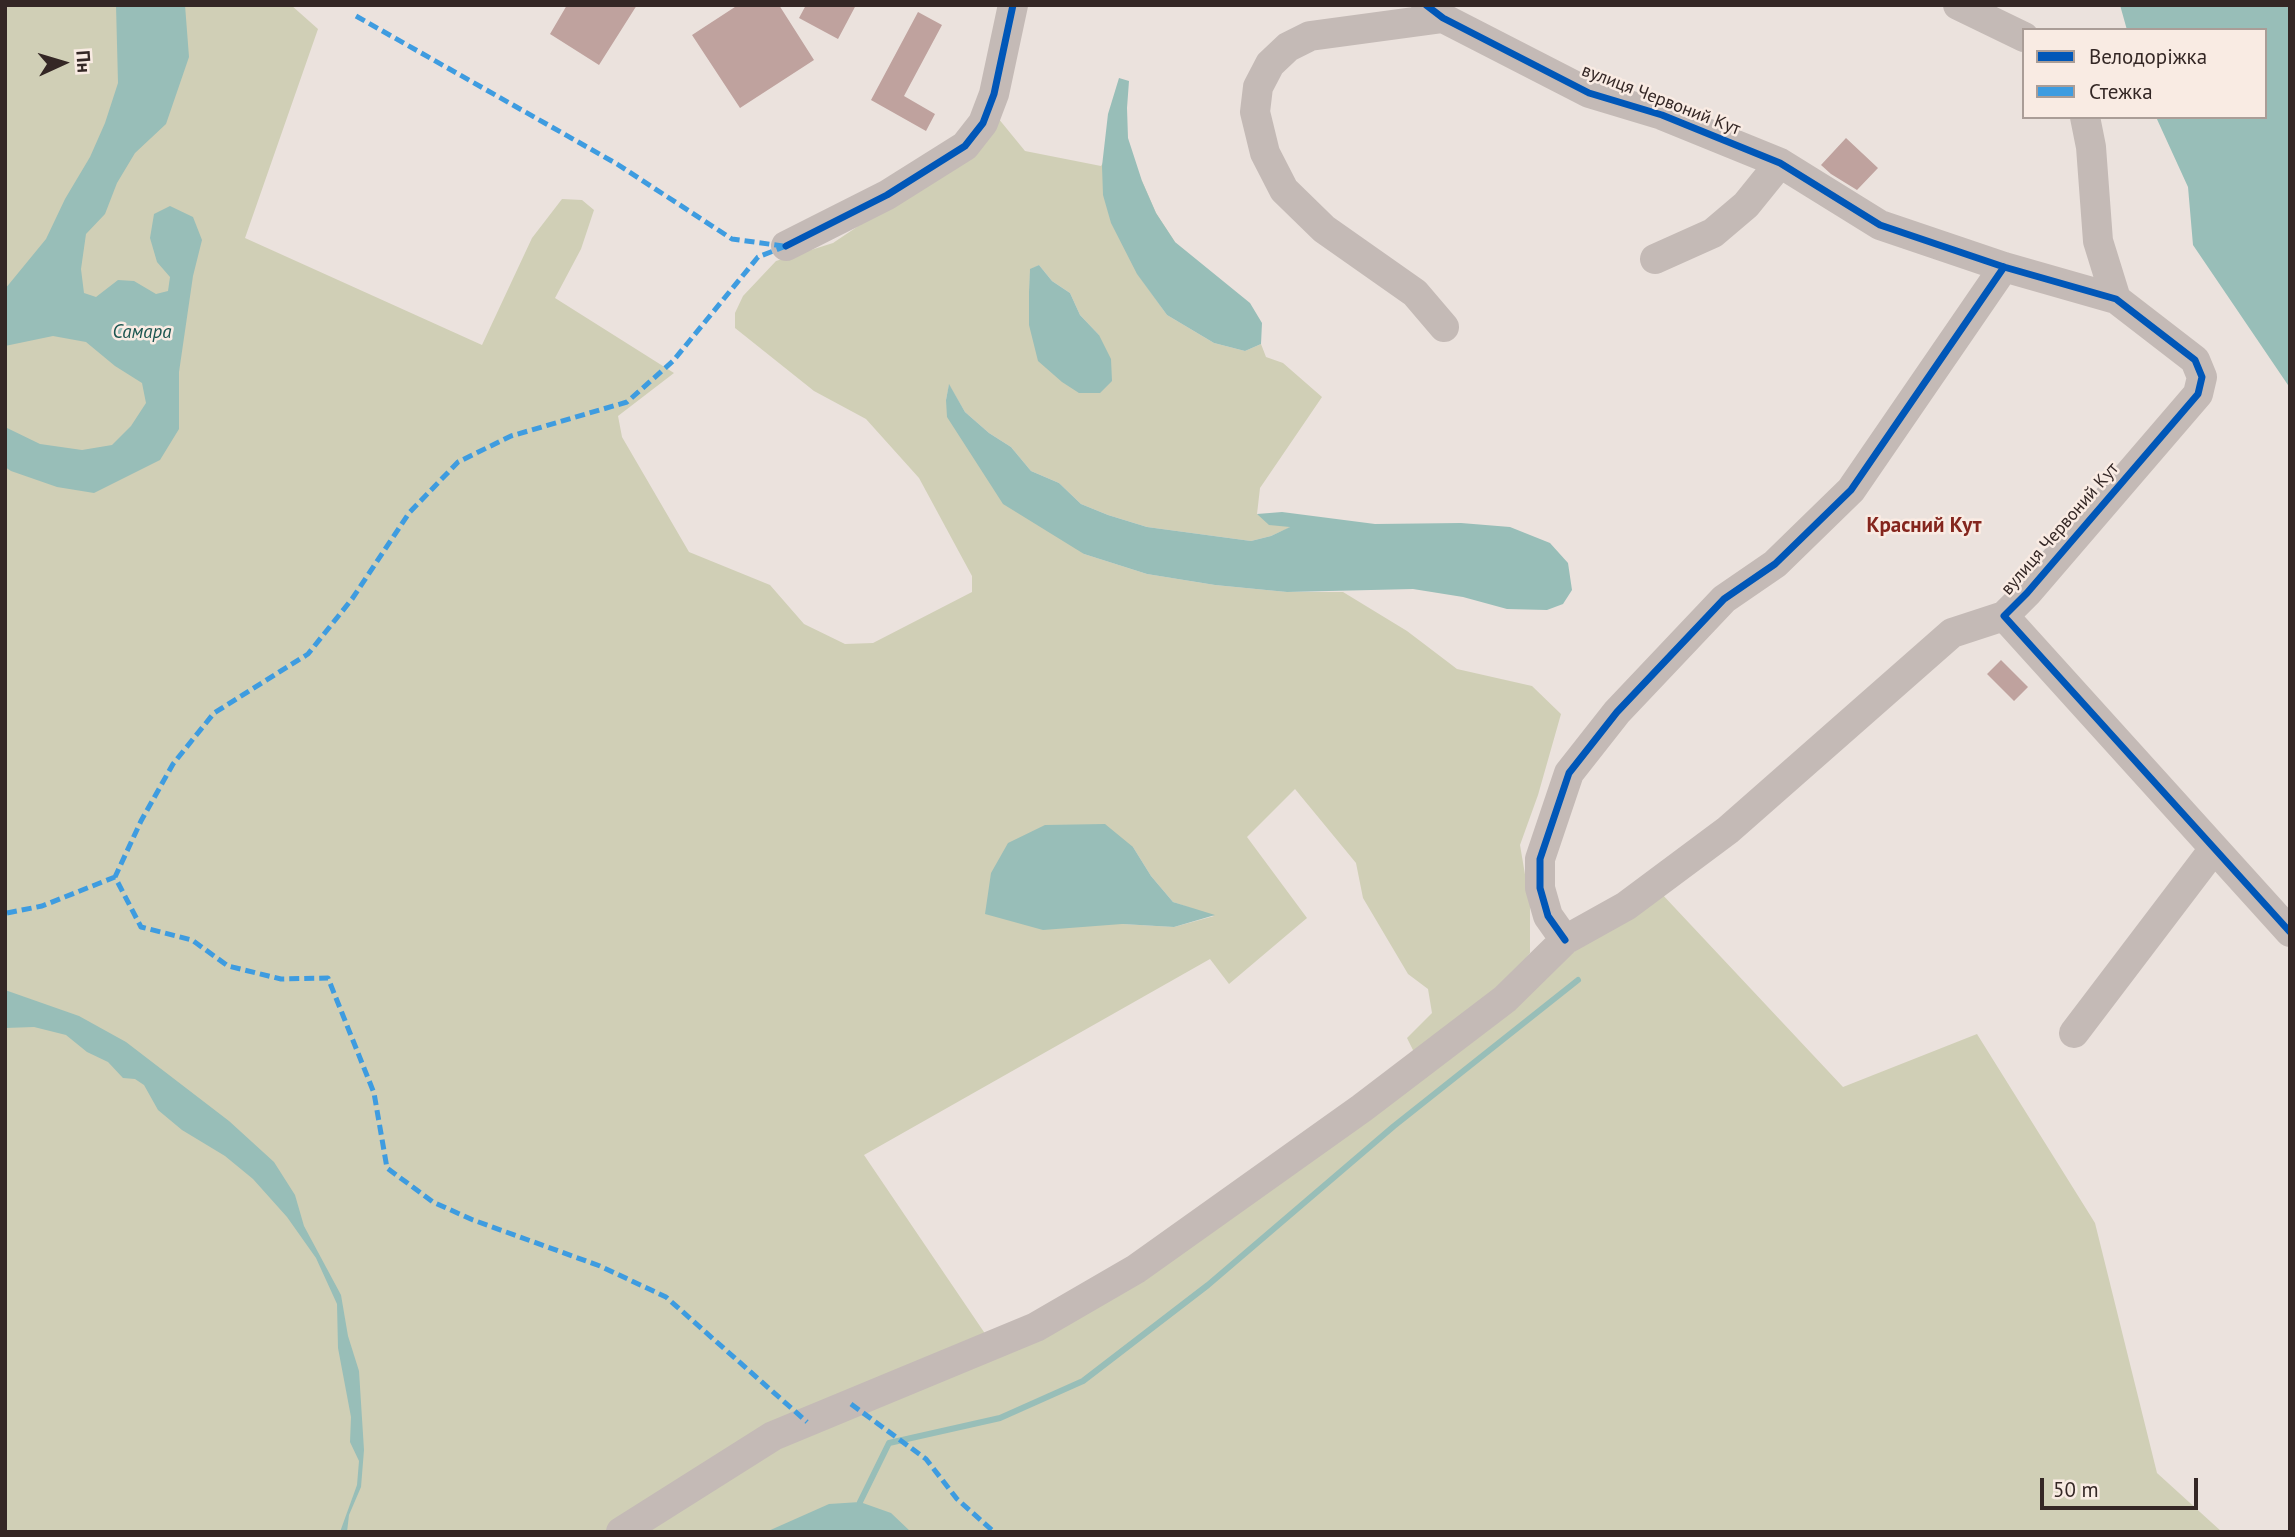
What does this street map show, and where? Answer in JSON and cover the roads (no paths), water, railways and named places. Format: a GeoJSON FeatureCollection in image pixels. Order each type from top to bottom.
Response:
{"type":"FeatureCollection","features":[{"type":"Feature","properties":{"kind":"street"},"geometry":{"type":"LineString","coordinates":[[786,246],[887,195],[965,146],[983,123],[994,94],[1013,5]]}},
{"type":"Feature","properties":{"kind":"street"},"geometry":{"type":"LineString","coordinates":[[1958,5],[2022,36]]}},
{"type":"Feature","properties":{"kind":"street","name":"вулиця Червоний Кут"},"geometry":{"type":"LineString","coordinates":[[621,1532],[773,1436],[1036,1328],[1136,1269],[1362,1108],[1494,1007],[1565,940],[1626,906],[1728,830],[1952,633],[2004,616],[2027,593],[2198,394],[2202,377],[2195,360],[2116,299],[2004,267],[1880,225],[1780,163],[1662,114],[1590,93],[1434,11],[1310,36],[1288,47],[1270,64],[1258,87],[1255,111],[1265,153],[1284,190],[1324,229],[1415,293],[1444,327]]}},
{"type":"Feature","properties":{"kind":"street"},"geometry":{"type":"LineString","coordinates":[[2085,119],[2091,147],[2098,241],[2116,299]]}},
{"type":"Feature","properties":{"kind":"street"},"geometry":{"type":"LineString","coordinates":[[1655,259],[1713,233],[1746,205],[1780,163]]}},
{"type":"Feature","properties":{"kind":"street"},"geometry":{"type":"LineString","coordinates":[[1565,940],[1548,916],[1540,888],[1540,859],[1569,773],[1617,712],[1724,599],[1775,564],[1851,490],[2004,267]]}},
{"type":"Feature","properties":{"kind":"street","name":"вулиця Червоний Кут"},"geometry":{"type":"LineString","coordinates":[[2004,616],[2290,932]]}},
{"type":"Feature","properties":{"kind":"street"},"geometry":{"type":"LineString","coordinates":[[2074,1033],[2213,850]]}},
{"type":"Feature","properties":{"kind":"water","name":"Самара"},"geometry":{"type":"Polygon","coordinates":[[[116,5],[185,5],[189,57],[166,124],[135,153],[117,183],[105,214],[86,234],[81,269],[84,293],[96,297],[118,280],[134,281],[156,294],[168,291],[170,277],[157,262],[150,238],[154,214],[170,206],[193,217],[202,240],[193,276],[179,372],[179,429],[160,460],[94,493],[57,487],[5,467],[5,427],[40,444],[82,450],[112,445],[131,426],[146,403],[142,383],[115,366],[86,342],[53,336],[5,346],[5,289],[46,239],[105,123],[118,83],[116,5]]]}},
{"type":"Feature","properties":{"kind":"water"},"geometry":{"type":"Polygon","coordinates":[[[2120,5],[2290,5],[2290,388],[2193,245],[2188,187],[2157,119],[2267,119],[2267,28],[2126,28],[2120,5]]]}},
{"type":"Feature","properties":{"kind":"water"},"geometry":{"type":"Polygon","coordinates":[[[1119,78],[1129,81],[1128,138],[1156,213],[1175,242],[1250,303],[1262,323],[1261,344],[1245,351],[1214,343],[1167,315],[1137,274],[1111,223],[1103,195],[1102,166],[1108,114],[1119,78]]]}},
{"type":"Feature","properties":{"kind":"water"},"geometry":{"type":"Polygon","coordinates":[[[1039,265],[1052,281],[1070,293],[1080,315],[1099,335],[1111,359],[1112,381],[1100,393],[1079,393],[1038,361],[1029,325],[1029,292],[1030,269],[1039,265]]]}},
{"type":"Feature","properties":{"kind":"water"},"geometry":{"type":"Polygon","coordinates":[[[949,384],[965,412],[989,433],[1011,447],[1031,471],[1059,483],[1081,504],[1108,515],[1147,527],[1251,541],[1290,527],[1269,525],[1257,514],[1282,512],[1375,524],[1461,523],[1510,527],[1550,543],[1568,563],[1572,590],[1563,604],[1547,610],[1507,609],[1463,597],[1413,589],[1287,592],[1215,585],[1147,574],[1084,554],[1003,504],[947,417],[949,384]]]}},
{"type":"Feature","properties":{"kind":"water"},"geometry":{"type":"Polygon","coordinates":[[[1105,824],[1133,847],[1151,876],[1173,902],[1215,915],[1174,927],[1122,924],[1043,930],[985,914],[991,873],[1008,843],[1045,825],[1105,824]]]}},
{"type":"Feature","properties":{"kind":"water"},"geometry":{"type":"Polygon","coordinates":[[[5,990],[79,1016],[126,1042],[229,1121],[274,1162],[295,1195],[304,1226],[341,1295],[348,1336],[359,1371],[364,1450],[361,1487],[349,1515],[347,1532],[340,1532],[357,1485],[359,1461],[350,1442],[351,1417],[338,1348],[337,1304],[316,1258],[287,1217],[253,1179],[225,1156],[182,1130],[158,1110],[144,1085],[135,1079],[123,1078],[108,1062],[87,1052],[66,1035],[34,1027],[5,1028],[5,990]]]}},
{"type":"Feature","properties":{"kind":"water"},"geometry":{"type":"Polygon","coordinates":[[[860,1502],[891,1513],[911,1532],[766,1532],[829,1504],[860,1502]]]}},
{"type":"Feature","properties":{"kind":"waterway"},"geometry":{"type":"LineString","coordinates":[[860,1502],[889,1443],[1000,1418],[1083,1381],[1208,1285],[1394,1126],[1578,980]]}},
{"type":"Feature","properties":{"kind":"district","name":"Красний Кут"},"geometry":{"type":"Point","coordinates":[1924,526]}}]}
